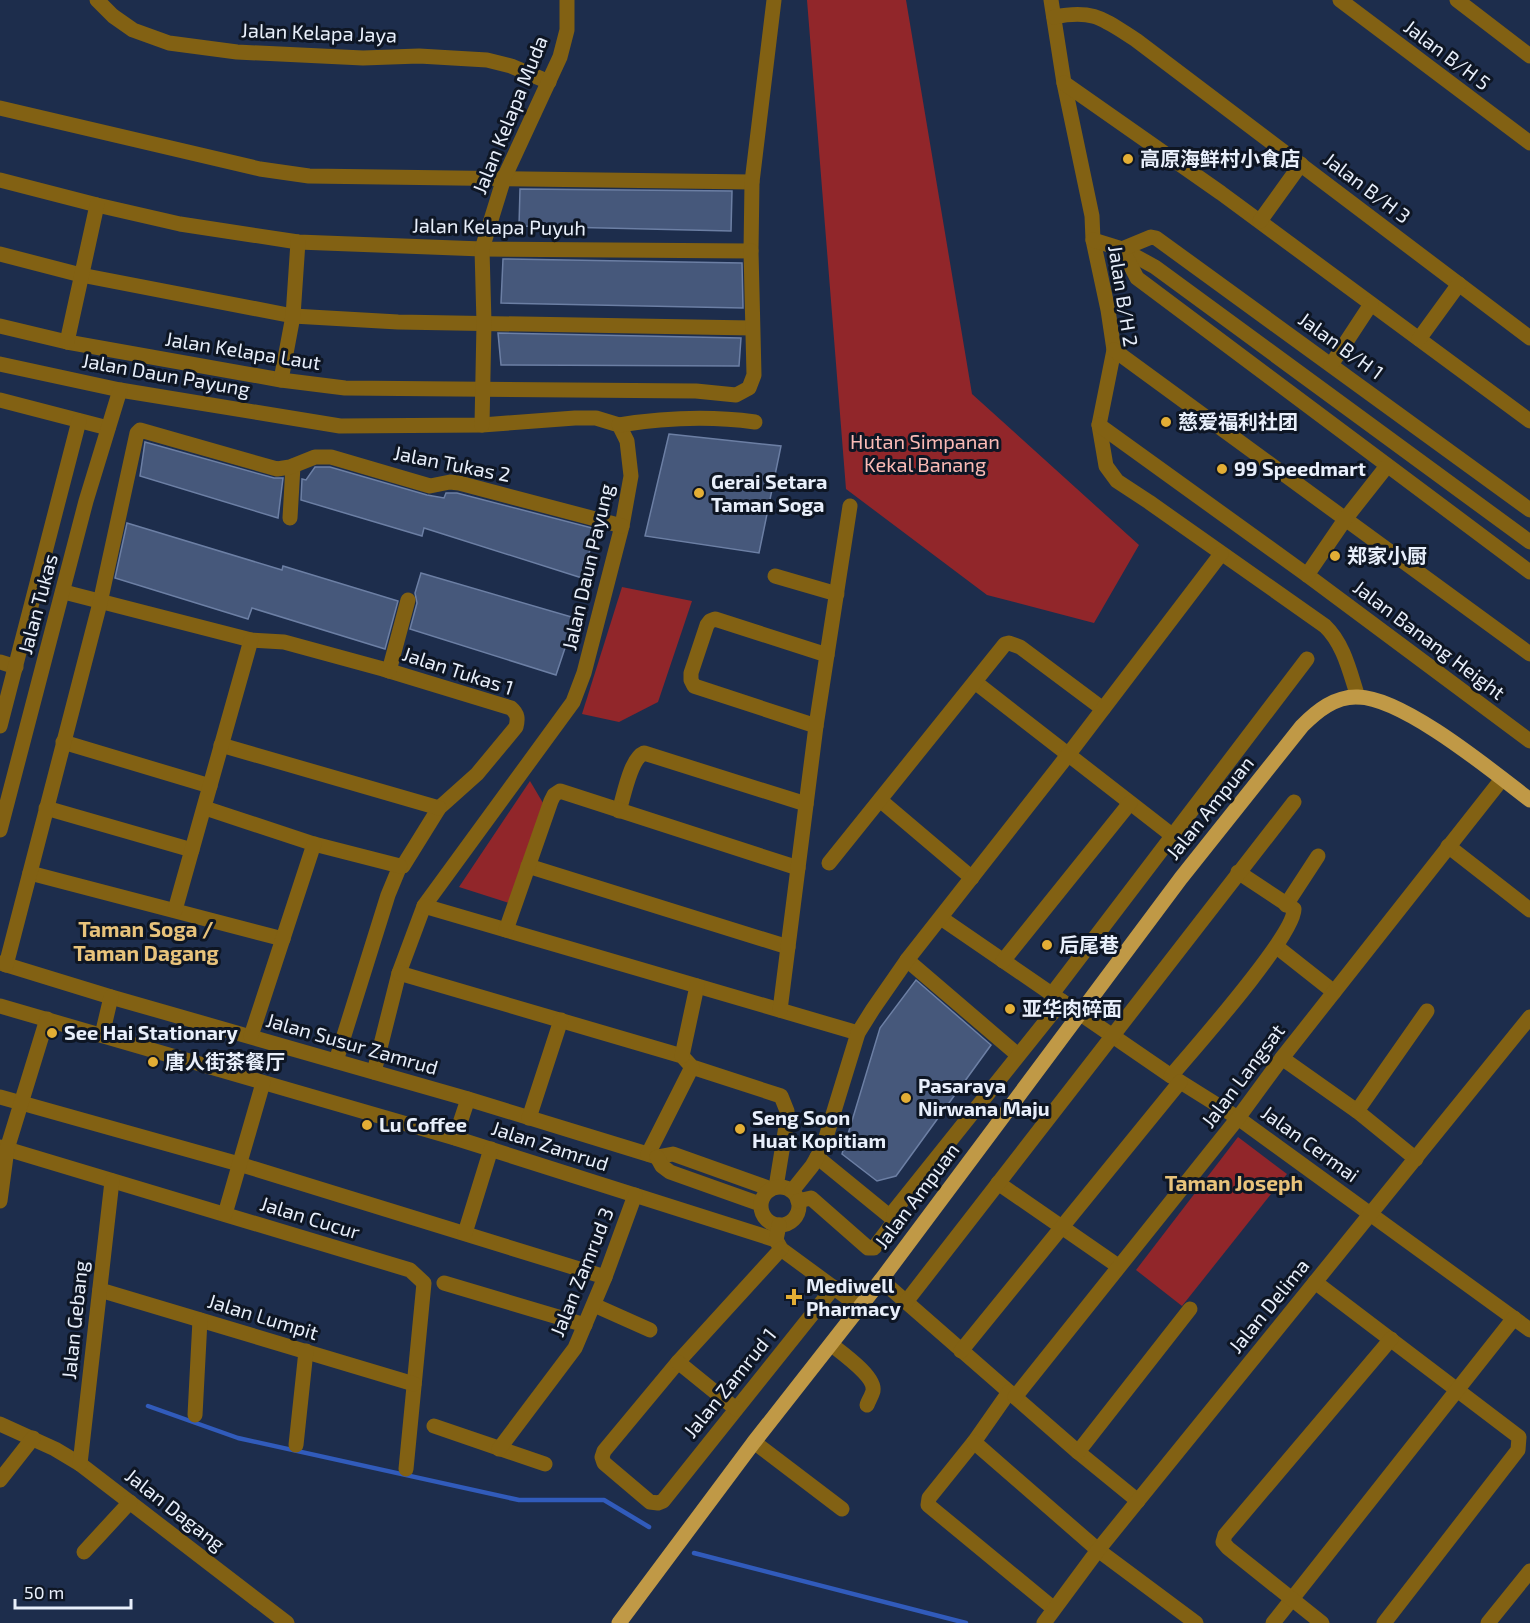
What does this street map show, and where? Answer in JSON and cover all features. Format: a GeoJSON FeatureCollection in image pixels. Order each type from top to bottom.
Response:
{"type":"FeatureCollection","features":[{"type":"Feature","properties":{"kind":"main road","name":"Jalan Ampuan"},"geometry":{"type":"LineString","coordinates":[[619,1623],[754,1442],[832,1345],[1181,878],[1302,726],[1317,711],[1341,699],[1358,697]]}},
{"type":"Feature","properties":{"kind":"main road"},"geometry":{"type":"LineString","coordinates":[[1358,697],[1396,707],[1427,725],[1530,800]]}},
{"type":"Feature","properties":{"kind":"street","name":"Jalan Kelapa Jaya"},"geometry":{"type":"LineString","coordinates":[[97,0],[113,16],[133,30],[169,43],[237,52],[363,58],[419,56],[487,60],[511,66],[549,82]]}},
{"type":"Feature","properties":{"kind":"street","name":"Jalan Kelapa Muda"},"geometry":{"type":"LineString","coordinates":[[482,425],[484,323],[482,249],[504,178],[560,57],[567,30],[567,0]]}},
{"type":"Feature","properties":{"kind":"street"},"geometry":{"type":"LineString","coordinates":[[751,251],[752,182],[774,0]]}},
{"type":"Feature","properties":{"kind":"street","name":"Jalan B/H 2"},"geometry":{"type":"LineString","coordinates":[[1051,0],[1064,83],[1092,216],[1093,240],[1114,350],[1099,425],[1106,466],[1117,481],[1334,634],[1358,697]]}},
{"type":"Feature","properties":{"kind":"street","name":"Jalan B/H 5"},"geometry":{"type":"LineString","coordinates":[[1340,0],[1530,143]]}},
{"type":"Feature","properties":{"kind":"street"},"geometry":{"type":"LineString","coordinates":[[1457,0],[1530,56]]}},
{"type":"Feature","properties":{"kind":"street","name":"Jalan B/H 3"},"geometry":{"type":"LineString","coordinates":[[1054,17],[1076,13],[1100,16],[1136,40],[1530,338]]}},
{"type":"Feature","properties":{"kind":"street"},"geometry":{"type":"LineString","coordinates":[[1064,83],[1260,221],[1530,421]]}},
{"type":"Feature","properties":{"kind":"street"},"geometry":{"type":"LineString","coordinates":[[0,108],[260,169],[309,176],[752,182]]}},
{"type":"Feature","properties":{"kind":"street"},"geometry":{"type":"LineString","coordinates":[[1260,221],[1301,164]]}},
{"type":"Feature","properties":{"kind":"street","name":"Jalan Kelapa Puyuh"},"geometry":{"type":"LineString","coordinates":[[0,180],[180,224],[298,242],[482,249],[751,251]]}},
{"type":"Feature","properties":{"kind":"street"},"geometry":{"type":"LineString","coordinates":[[67,342],[97,205]]}},
{"type":"Feature","properties":{"kind":"street","name":"Jalan B/H 1"},"geometry":{"type":"LineString","coordinates":[[1122,249],[1151,237],[1156,238],[1530,510]]}},
{"type":"Feature","properties":{"kind":"street"},"geometry":{"type":"LineString","coordinates":[[1093,240],[1122,249],[1155,267],[1397,442],[1530,542]]}},
{"type":"Feature","properties":{"kind":"street"},"geometry":{"type":"LineString","coordinates":[[281,380],[293,316],[298,242]]}},
{"type":"Feature","properties":{"kind":"street"},"geometry":{"type":"LineString","coordinates":[[1122,249],[1137,278],[1530,572]]}},
{"type":"Feature","properties":{"kind":"street","name":"Jalan Kelapa Laut"},"geometry":{"type":"LineString","coordinates":[[0,326],[67,342],[281,380],[345,388],[696,391],[736,395],[749,388],[754,375],[751,251]]}},
{"type":"Feature","properties":{"kind":"street"},"geometry":{"type":"LineString","coordinates":[[0,254],[81,275],[293,316],[398,322],[752,328]]}},
{"type":"Feature","properties":{"kind":"street"},"geometry":{"type":"LineString","coordinates":[[1419,339],[1459,284]]}},
{"type":"Feature","properties":{"kind":"street"},"geometry":{"type":"LineString","coordinates":[[1331,365],[1371,304]]}},
{"type":"Feature","properties":{"kind":"street"},"geometry":{"type":"LineString","coordinates":[[1114,350],[1530,654]]}},
{"type":"Feature","properties":{"kind":"street","name":"Jalan Daun Payung"},"geometry":{"type":"LineString","coordinates":[[0,364],[120,390],[340,426],[482,425],[575,418],[596,418],[619,425],[627,441],[631,477],[622,526],[584,673],[573,702],[424,906],[399,973],[374,1072]]}},
{"type":"Feature","properties":{"kind":"street","name":"Jalan Tukas"},"geometry":{"type":"LineString","coordinates":[[0,830],[86,501],[120,390]]}},
{"type":"Feature","properties":{"kind":"street"},"geometry":{"type":"LineString","coordinates":[[0,400],[108,428]]}},
{"type":"Feature","properties":{"kind":"street"},"geometry":{"type":"LineString","coordinates":[[619,425],[676,420],[723,419],[755,422]]}},
{"type":"Feature","properties":{"kind":"street"},"geometry":{"type":"LineString","coordinates":[[0,726],[79,421]]}},
{"type":"Feature","properties":{"kind":"street","name":"Jalan Banang Height"},"geometry":{"type":"LineString","coordinates":[[1099,425],[1529,739]]}},
{"type":"Feature","properties":{"kind":"street","name":"Jalan Tukas 2"},"geometry":{"type":"LineString","coordinates":[[100,603],[137,433],[143,429],[277,469],[293,466],[315,457],[331,458],[430,486],[450,482],[459,483],[622,526]]}},
{"type":"Feature","properties":{"kind":"street"},"geometry":{"type":"LineString","coordinates":[[1307,575],[1397,442]]}},
{"type":"Feature","properties":{"kind":"street"},"geometry":{"type":"LineString","coordinates":[[290,518],[293,466]]}},
{"type":"Feature","properties":{"kind":"street"},"geometry":{"type":"LineString","coordinates":[[780,1010],[816,726],[850,506]]}},
{"type":"Feature","properties":{"kind":"street"},"geometry":{"type":"LineString","coordinates":[[795,1196],[818,1157],[828,1134],[858,1033],[907,960],[1068,755],[1221,554]]}},
{"type":"Feature","properties":{"kind":"street"},"geometry":{"type":"LineString","coordinates":[[775,576],[837,594]]}},
{"type":"Feature","properties":{"kind":"street","name":"Jalan Tukas 1"},"geometry":{"type":"LineString","coordinates":[[64,592],[251,640],[284,642],[512,708],[516,712],[518,719],[516,727],[477,774],[439,808],[403,866],[400,866],[388,895],[336,1061]]}},
{"type":"Feature","properties":{"kind":"street"},"geometry":{"type":"LineString","coordinates":[[389,671],[408,600]]}},
{"type":"Feature","properties":{"kind":"street"},"geometry":{"type":"LineString","coordinates":[[3,964],[30,873],[100,603]]}},
{"type":"Feature","properties":{"kind":"street"},"geometry":{"type":"LineString","coordinates":[[816,726],[694,686],[691,673],[706,625],[715,619],[827,655]]}},
{"type":"Feature","properties":{"kind":"street"},"geometry":{"type":"LineString","coordinates":[[175,910],[251,640]]}},
{"type":"Feature","properties":{"kind":"street"},"geometry":{"type":"LineString","coordinates":[[829,863],[1005,644],[1020,647],[1103,708]]}},
{"type":"Feature","properties":{"kind":"street"},"geometry":{"type":"LineString","coordinates":[[778,1238],[771,1224],[761,1212],[760,1204],[762,1198],[774,1188],[781,1186],[795,1196],[811,1198],[871,1249],[874,1248],[893,1223],[894,1211],[1018,1054],[1173,836],[1307,659]]}},
{"type":"Feature","properties":{"kind":"street"},"geometry":{"type":"LineString","coordinates":[[0,662],[16,667]]}},
{"type":"Feature","properties":{"kind":"street"},"geometry":{"type":"LineString","coordinates":[[975,682],[1173,836]]}},
{"type":"Feature","properties":{"kind":"street"},"geometry":{"type":"LineString","coordinates":[[63,742],[210,786]]}},
{"type":"Feature","properties":{"kind":"street"},"geometry":{"type":"LineString","coordinates":[[221,745],[439,808]]}},
{"type":"Feature","properties":{"kind":"street"},"geometry":{"type":"LineString","coordinates":[[619,811],[633,765],[644,753],[806,804]]}},
{"type":"Feature","properties":{"kind":"street","name":"Jalan Langsat"},"geometry":{"type":"LineString","coordinates":[[1053,1608],[928,1505],[928,1502],[1012,1394],[1238,1118],[1282,1058],[1502,779]]}},
{"type":"Feature","properties":{"kind":"street"},"geometry":{"type":"LineString","coordinates":[[506,930],[554,795],[560,791],[798,868]]}},
{"type":"Feature","properties":{"kind":"street"},"geometry":{"type":"LineString","coordinates":[[880,801],[972,878]]}},
{"type":"Feature","properties":{"kind":"street"},"geometry":{"type":"LineString","coordinates":[[906,1302],[1294,802]]}},
{"type":"Feature","properties":{"kind":"street"},"geometry":{"type":"LineString","coordinates":[[1003,961],[1130,803]]}},
{"type":"Feature","properties":{"kind":"street"},"geometry":{"type":"LineString","coordinates":[[46,808],[192,850]]}},
{"type":"Feature","properties":{"kind":"street"},"geometry":{"type":"LineString","coordinates":[[205,808],[314,844],[400,866]]}},
{"type":"Feature","properties":{"kind":"street"},"geometry":{"type":"LineString","coordinates":[[251,1036],[314,844]]}},
{"type":"Feature","properties":{"kind":"street"},"geometry":{"type":"LineString","coordinates":[[1448,846],[1530,910]]}},
{"type":"Feature","properties":{"kind":"street"},"geometry":{"type":"LineString","coordinates":[[1286,904],[1318,856]]}},
{"type":"Feature","properties":{"kind":"street"},"geometry":{"type":"LineString","coordinates":[[528,866],[788,947]]}},
{"type":"Feature","properties":{"kind":"street"},"geometry":{"type":"LineString","coordinates":[[961,1351],[1061,1227],[1277,947],[1294,917],[1294,909],[1238,872]]}},
{"type":"Feature","properties":{"kind":"street"},"geometry":{"type":"LineString","coordinates":[[30,873],[283,939]]}},
{"type":"Feature","properties":{"kind":"street"},"geometry":{"type":"LineString","coordinates":[[424,906],[858,1033]]}},
{"type":"Feature","properties":{"kind":"street","name":"Jalan Cermai"},"geometry":{"type":"LineString","coordinates":[[941,918],[1176,1079],[1238,1118],[1530,1330]]}},
{"type":"Feature","properties":{"kind":"street"},"geometry":{"type":"LineString","coordinates":[[1277,947],[1334,992]]}},
{"type":"Feature","properties":{"kind":"street"},"geometry":{"type":"LineString","coordinates":[[907,960],[1018,1054]]}},
{"type":"Feature","properties":{"kind":"street","name":"Jalan Susur Zamrud"},"geometry":{"type":"LineString","coordinates":[[3,964],[111,998],[468,1099],[653,1156]]}},
{"type":"Feature","properties":{"kind":"street"},"geometry":{"type":"LineString","coordinates":[[399,973],[561,1020],[782,1095],[787,1120],[774,1188]]}},
{"type":"Feature","properties":{"kind":"street"},"geometry":{"type":"LineString","coordinates":[[653,1156],[687,1062],[697,986]]}},
{"type":"Feature","properties":{"kind":"street"},"geometry":{"type":"LineString","coordinates":[[102,1035],[111,998]]}},
{"type":"Feature","properties":{"kind":"street","name":"Jalan Zamrud"},"geometry":{"type":"LineString","coordinates":[[0,1006],[455,1138],[778,1238],[860,1307]]}},
{"type":"Feature","properties":{"kind":"street"},"geometry":{"type":"LineString","coordinates":[[1357,1111],[1427,1011]]}},
{"type":"Feature","properties":{"kind":"street","name":"Jalan Delima"},"geometry":{"type":"LineString","coordinates":[[1044,1623],[1098,1550],[1530,1017]]}},
{"type":"Feature","properties":{"kind":"street"},"geometry":{"type":"LineString","coordinates":[[0,1201],[4,1148],[21,1103],[47,1019]]}},
{"type":"Feature","properties":{"kind":"street"},"geometry":{"type":"LineString","coordinates":[[530,1118],[561,1020]]}},
{"type":"Feature","properties":{"kind":"street"},"geometry":{"type":"LineString","coordinates":[[1282,1058],[1357,1111],[1416,1159]]}},
{"type":"Feature","properties":{"kind":"street"},"geometry":{"type":"LineString","coordinates":[[225,1214],[263,1083]]}},
{"type":"Feature","properties":{"kind":"street"},"geometry":{"type":"LineString","coordinates":[[0,1097],[239,1164],[605,1276]]}},
{"type":"Feature","properties":{"kind":"street"},"geometry":{"type":"LineString","coordinates":[[455,1138],[468,1099]]}},
{"type":"Feature","properties":{"kind":"street","name":"Jalan Cucur"},"geometry":{"type":"LineString","coordinates":[[4,1148],[410,1270],[424,1283],[406,1469]]}},
{"type":"Feature","properties":{"kind":"street"},"geometry":{"type":"LineString","coordinates":[[465,1233],[491,1149]]}},
{"type":"Feature","properties":{"kind":"street"},"geometry":{"type":"LineString","coordinates":[[653,1156],[672,1154],[774,1188]]}},
{"type":"Feature","properties":{"kind":"street"},"geometry":{"type":"LineString","coordinates":[[653,1156],[670,1172],[760,1204]]}},
{"type":"Feature","properties":{"kind":"street"},"geometry":{"type":"LineString","coordinates":[[818,1157],[893,1219]]}},
{"type":"Feature","properties":{"kind":"street","name":"Jalan Gebang"},"geometry":{"type":"LineString","coordinates":[[80,1464],[112,1181]]}},
{"type":"Feature","properties":{"kind":"street"},"geometry":{"type":"LineString","coordinates":[[998,1183],[1118,1266]]}},
{"type":"Feature","properties":{"kind":"street","name":"Jalan Zamrud 3"},"geometry":{"type":"LineString","coordinates":[[499,1449],[575,1348],[594,1305],[634,1195]]}},
{"type":"Feature","properties":{"kind":"street"},"geometry":{"type":"LineString","coordinates":[[736,1409],[678,1362],[778,1238],[785,1225],[795,1218],[799,1207],[795,1196]]}},
{"type":"Feature","properties":{"kind":"street"},"geometry":{"type":"LineString","coordinates":[[881,1280],[1138,1502]]}},
{"type":"Feature","properties":{"kind":"street"},"geometry":{"type":"LineString","coordinates":[[1315,1282],[1520,1437],[1518,1450],[1384,1623]]}},
{"type":"Feature","properties":{"kind":"street"},"geometry":{"type":"LineString","coordinates":[[444,1283],[585,1325]]}},
{"type":"Feature","properties":{"kind":"street","name":"Jalan Zamrud 1"},"geometry":{"type":"LineString","coordinates":[[678,1362],[604,1451],[602,1457],[604,1463],[650,1502],[663,1501],[834,1287]]}},
{"type":"Feature","properties":{"kind":"street","name":"Jalan Lumpit"},"geometry":{"type":"LineString","coordinates":[[100,1290],[414,1384]]}},
{"type":"Feature","properties":{"kind":"street"},"geometry":{"type":"LineString","coordinates":[[594,1305],[650,1330]]}},
{"type":"Feature","properties":{"kind":"street"},"geometry":{"type":"LineString","coordinates":[[1078,1452],[1190,1309]]}},
{"type":"Feature","properties":{"kind":"street"},"geometry":{"type":"LineString","coordinates":[[1273,1623],[1514,1318]]}},
{"type":"Feature","properties":{"kind":"street"},"geometry":{"type":"LineString","coordinates":[[195,1415],[200,1320]]}},
{"type":"Feature","properties":{"kind":"street"},"geometry":{"type":"LineString","coordinates":[[1322,1623],[1228,1548],[1224,1542],[1225,1535],[1391,1338]]}},
{"type":"Feature","properties":{"kind":"street"},"geometry":{"type":"LineString","coordinates":[[832,1345],[863,1371],[873,1383],[873,1390],[867,1405]]}},
{"type":"Feature","properties":{"kind":"street"},"geometry":{"type":"LineString","coordinates":[[296,1445],[306,1352]]}},
{"type":"Feature","properties":{"kind":"street","name":"Jalan Dagang"},"geometry":{"type":"LineString","coordinates":[[0,1424],[33,1438],[80,1464],[287,1623]]}},
{"type":"Feature","properties":{"kind":"street"},"geometry":{"type":"LineString","coordinates":[[434,1426],[545,1464]]}},
{"type":"Feature","properties":{"kind":"street"},"geometry":{"type":"LineString","coordinates":[[0,1480],[33,1438]]}},
{"type":"Feature","properties":{"kind":"street"},"geometry":{"type":"LineString","coordinates":[[754,1442],[842,1509]]}},
{"type":"Feature","properties":{"kind":"street"},"geometry":{"type":"LineString","coordinates":[[974,1442],[1098,1550],[1196,1623]]}},
{"type":"Feature","properties":{"kind":"street"},"geometry":{"type":"LineString","coordinates":[[84,1552],[130,1502]]}},
{"type":"Feature","properties":{"kind":"street"},"geometry":{"type":"LineString","coordinates":[[1488,1623],[1530,1571]]}},
{"type":"Feature","properties":{"kind":"green space","name":"Hutan Simpanan Kekal Banang"},"geometry":{"type":"Polygon","coordinates":[[[807,0],[906,0],[972,394],[1139,545],[1094,623],[987,595],[846,489],[807,0]]]}},
{"type":"Feature","properties":{"kind":"green space"},"geometry":{"type":"Polygon","coordinates":[[[622,587],[692,601],[658,702],[619,722],[582,714],[622,587]]]}},
{"type":"Feature","properties":{"kind":"green space"},"geometry":{"type":"Polygon","coordinates":[[[530,781],[543,803],[509,903],[459,887],[530,781]]]}},
{"type":"Feature","properties":{"kind":"green space"},"geometry":{"type":"Polygon","coordinates":[[[1238,1137],[1287,1174],[1182,1306],[1136,1270],[1238,1137]]]}},
{"type":"Feature","properties":{"kind":"building"},"geometry":{"type":"Polygon","coordinates":[[[520,189],[732,191],[731,231],[519,226],[520,189]]]}},
{"type":"Feature","properties":{"kind":"building"},"geometry":{"type":"Polygon","coordinates":[[[503,259],[742,263],[743,308],[501,303],[503,259]]]}},
{"type":"Feature","properties":{"kind":"building"},"geometry":{"type":"Polygon","coordinates":[[[498,333],[741,338],[739,366],[501,365],[498,333]]]}},
{"type":"Feature","properties":{"kind":"building"},"geometry":{"type":"Polygon","coordinates":[[[669,434],[781,446],[759,553],[645,536],[669,434]]]}},
{"type":"Feature","properties":{"kind":"building"},"geometry":{"type":"Polygon","coordinates":[[[145,442],[274,478],[283,478],[278,518],[140,476],[145,442]]]}},
{"type":"Feature","properties":{"kind":"building"},"geometry":{"type":"Polygon","coordinates":[[[315,467],[330,467],[427,495],[444,498],[446,493],[457,493],[596,529],[582,578],[424,528],[422,536],[301,500],[302,479],[306,480],[315,467]]]}},
{"type":"Feature","properties":{"kind":"building"},"geometry":{"type":"Polygon","coordinates":[[[127,523],[282,570],[283,566],[398,601],[385,649],[252,608],[248,619],[115,578],[127,523]]]}},
{"type":"Feature","properties":{"kind":"building"},"geometry":{"type":"Polygon","coordinates":[[[421,573],[575,618],[556,675],[410,629],[417,603],[415,593],[421,573]]]}},
{"type":"Feature","properties":{"kind":"building","name":"Pasaraya Nirwana Maju"},"geometry":{"type":"Polygon","coordinates":[[[916,980],[991,1045],[896,1176],[877,1181],[842,1154],[880,1028],[916,980]]]}},
{"type":"Feature","properties":{"kind":"waterway"},"geometry":{"type":"LineString","coordinates":[[148,1406],[238,1438],[519,1500],[604,1500],[649,1527]]}},
{"type":"Feature","properties":{"kind":"waterway"},"geometry":{"type":"LineString","coordinates":[[694,1553],[966,1623]]}},
{"type":"Feature","properties":{"kind":"place","name":"高原海鲜村小食店"},"geometry":{"type":"Point","coordinates":[1128,159]}},
{"type":"Feature","properties":{"kind":"place","name":"慈爱福利社团"},"geometry":{"type":"Point","coordinates":[1166,422]}},
{"type":"Feature","properties":{"kind":"place","name":"99 Speedmart"},"geometry":{"type":"Point","coordinates":[1222,469]}},
{"type":"Feature","properties":{"kind":"place","name":"Gerai Setara Taman Soga"},"geometry":{"type":"Point","coordinates":[699,493]}},
{"type":"Feature","properties":{"kind":"place","name":"郑家小厨"},"geometry":{"type":"Point","coordinates":[1335,556]}},
{"type":"Feature","properties":{"kind":"place","name":"后尾巷"},"geometry":{"type":"Point","coordinates":[1047,945]}},
{"type":"Feature","properties":{"kind":"place","name":"亚华肉碎面"},"geometry":{"type":"Point","coordinates":[1010,1009]}},
{"type":"Feature","properties":{"kind":"place","name":"See Hai Stationary"},"geometry":{"type":"Point","coordinates":[52,1033]}},
{"type":"Feature","properties":{"kind":"place","name":"唐人街茶餐厅"},"geometry":{"type":"Point","coordinates":[153,1062]}},
{"type":"Feature","properties":{"kind":"place","name":"Pasaraya Nirwana Maju"},"geometry":{"type":"Point","coordinates":[906,1098]}},
{"type":"Feature","properties":{"kind":"place","name":"Lu Coffee"},"geometry":{"type":"Point","coordinates":[367,1125]}},
{"type":"Feature","properties":{"kind":"place","name":"Seng Soon Huat Kopitiam"},"geometry":{"type":"Point","coordinates":[740,1129]}},
{"type":"Feature","properties":{"kind":"place","name":"Mediwell Pharmacy"},"geometry":{"type":"Point","coordinates":[794,1297]}},
{"type":"Feature","properties":{"kind":"district","name":"Taman Soga / Taman Dagang"},"geometry":{"type":"Point","coordinates":[146,942]}},
{"type":"Feature","properties":{"kind":"district","name":"Taman Joseph"},"geometry":{"type":"Point","coordinates":[1234,1184]}}]}
